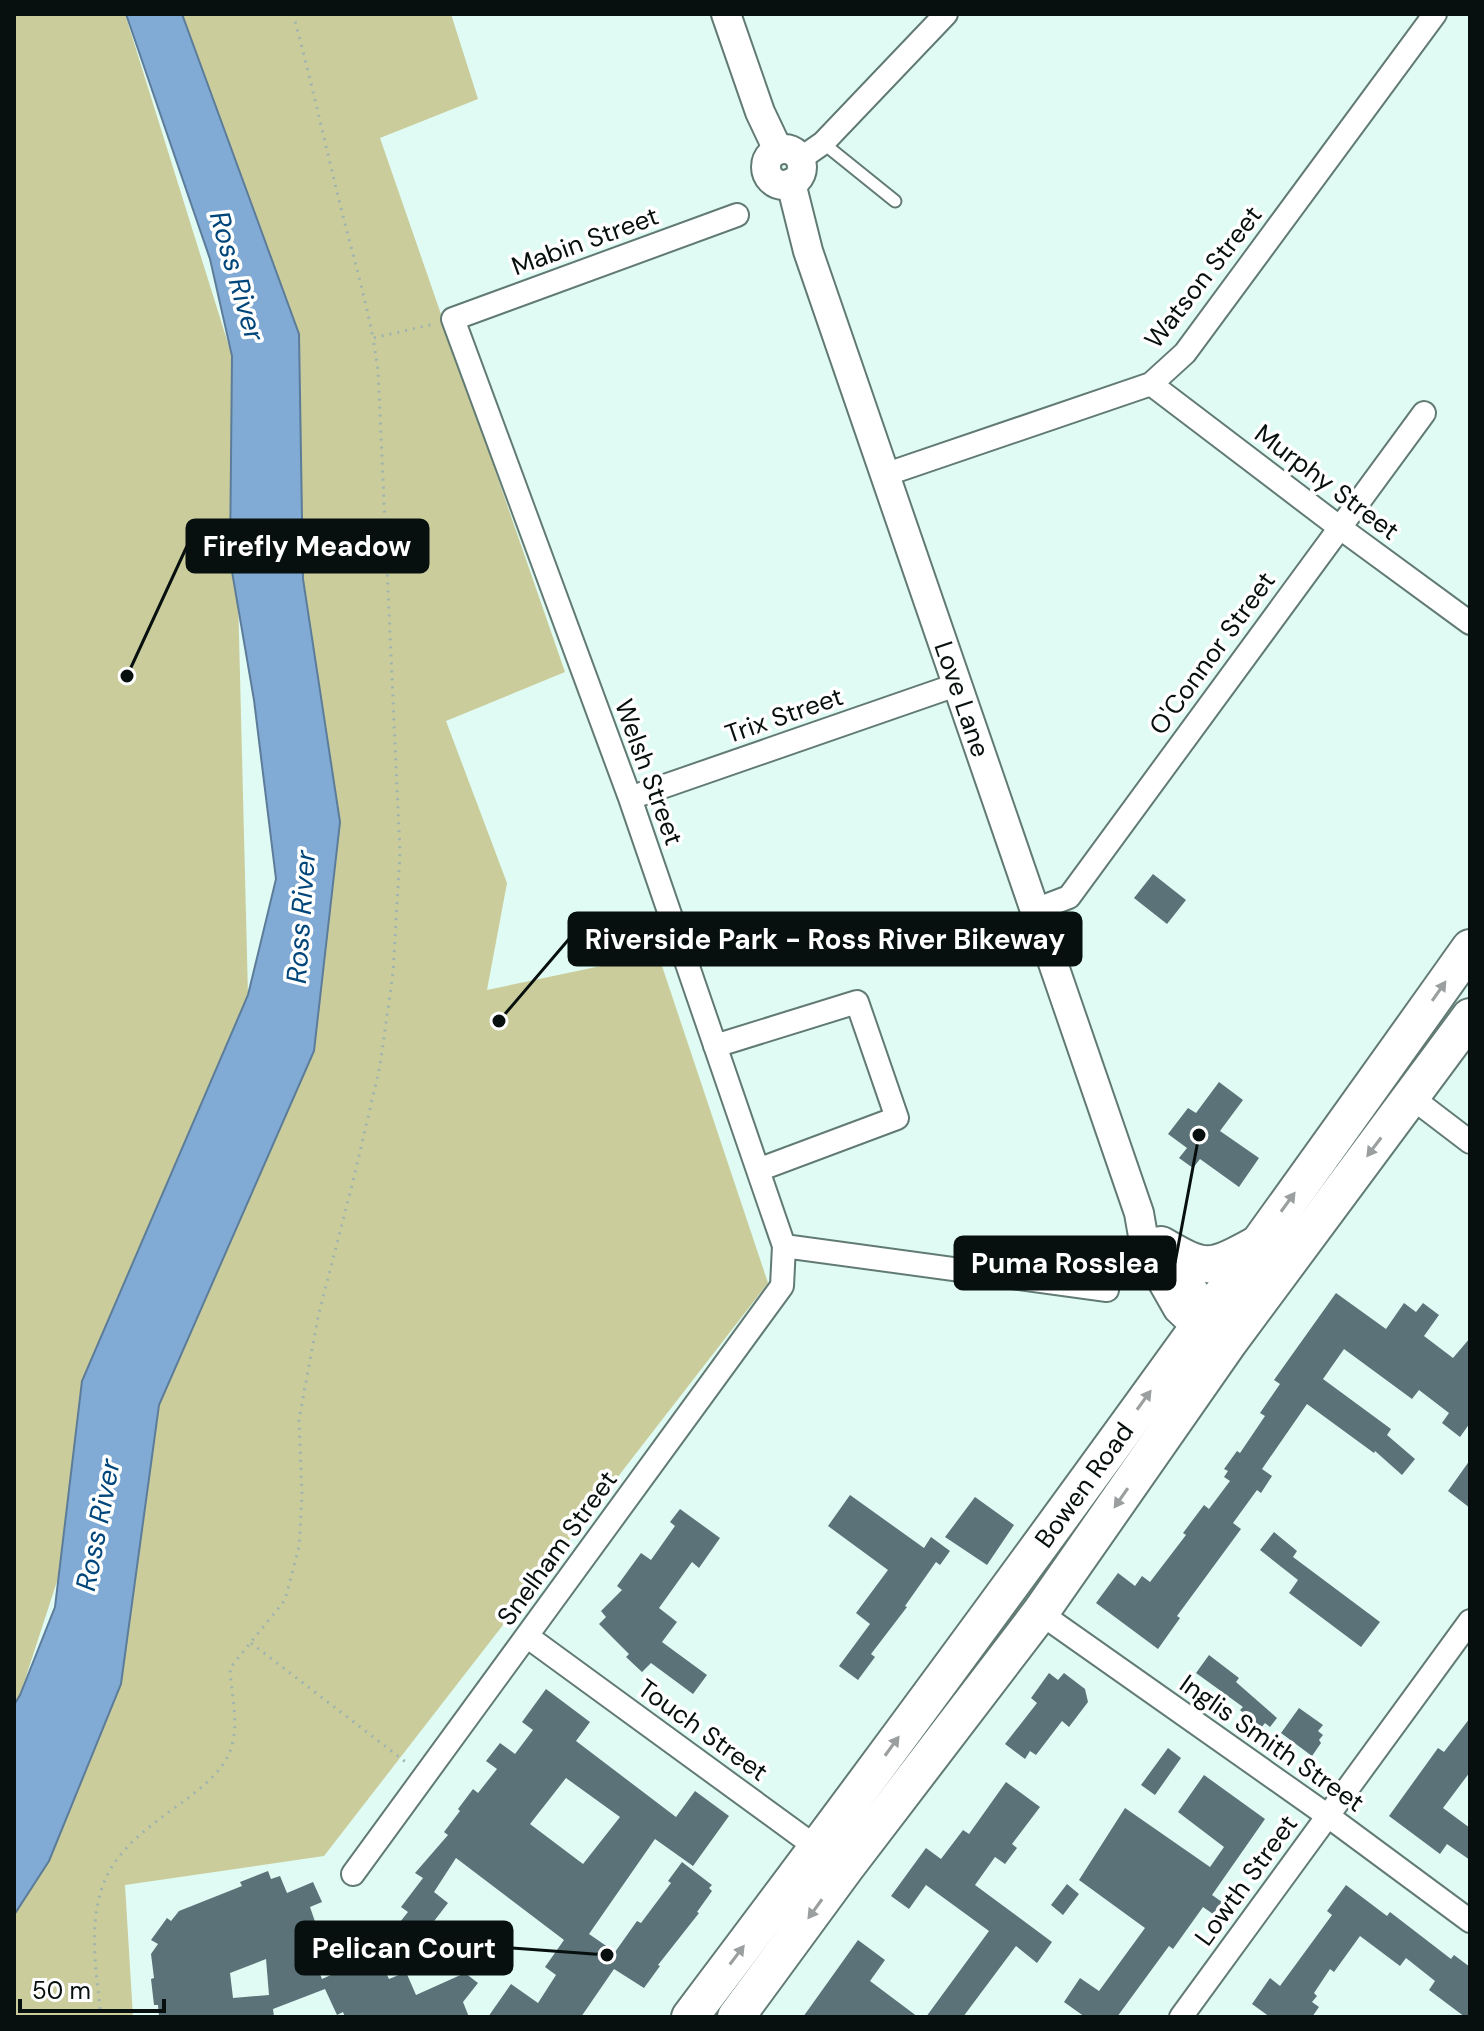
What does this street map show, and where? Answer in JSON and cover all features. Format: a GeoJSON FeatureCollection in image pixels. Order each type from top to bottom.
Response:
{"type":"FeatureCollection","features":[{"type":"Feature","properties":{"kind":"main road","name":"Bowen Road"},"geometry":{"type":"LineString","coordinates":[[690,2017],[832,1858],[1040,1613],[1257,1245],[1470,948]]}},
{"type":"Feature","properties":{"kind":"main road","name":"Bowen Road"},"geometry":{"type":"LineString","coordinates":[[736,2017],[832,1858],[1212,1326],[1411,1097],[1470,1017]]}},
{"type":"Feature","properties":{"kind":"main road"},"geometry":{"type":"LineString","coordinates":[[1161,1245],[1186,1259],[1209,1266],[1230,1260],[1257,1245]]}},
{"type":"Feature","properties":{"kind":"street","name":"Love Lane"},"geometry":{"type":"LineString","coordinates":[[726,14],[760,112],[798,159],[808,251],[1139,1213],[1146,1253],[1178,1309],[1212,1326]]}},
{"type":"Feature","properties":{"kind":"street"},"geometry":{"type":"LineString","coordinates":[[798,159],[946,14]]}},
{"type":"Feature","properties":{"kind":"street","name":"Watson Street"},"geometry":{"type":"LineString","coordinates":[[884,475],[1151,384],[1185,353],[1435,14]]}},
{"type":"Feature","properties":{"kind":"street","name":"Mabin Street"},"geometry":{"type":"LineString","coordinates":[[453,319],[737,215]]}},
{"type":"Feature","properties":{"kind":"street","name":"Welsh Street"},"geometry":{"type":"LineString","coordinates":[[453,319],[630,798],[784,1246]]}},
{"type":"Feature","properties":{"kind":"street","name":"Murphy Street"},"geometry":{"type":"LineString","coordinates":[[1151,384],[1470,623]]}},
{"type":"Feature","properties":{"kind":"street","name":"O'Connor Street"},"geometry":{"type":"LineString","coordinates":[[1035,910],[1069,897],[1424,413]]}},
{"type":"Feature","properties":{"kind":"street","name":"Trix Street"},"geometry":{"type":"LineString","coordinates":[[630,798],[956,685]]}},
{"type":"Feature","properties":{"kind":"street"},"geometry":{"type":"LineString","coordinates":[[715,1046],[857,1002],[862,1016],[897,1118],[758,1170]]}},
{"type":"Feature","properties":{"kind":"street"},"geometry":{"type":"LineString","coordinates":[[1411,1097],[1470,1142]]}},
{"type":"Feature","properties":{"kind":"street","name":"Love Lane"},"geometry":{"type":"LineString","coordinates":[[1139,1213],[1212,1326]]}},
{"type":"Feature","properties":{"kind":"street"},"geometry":{"type":"LineString","coordinates":[[784,1246],[1107,1290]]}},
{"type":"Feature","properties":{"kind":"street","name":"Snelham Street"},"geometry":{"type":"LineString","coordinates":[[353,1874],[782,1286],[784,1246]]}},
{"type":"Feature","properties":{"kind":"street","name":"Inglis Smith Street"},"geometry":{"type":"LineString","coordinates":[[1040,1613],[1328,1816],[1470,1921]]}},
{"type":"Feature","properties":{"kind":"street","name":"Lowth Street"},"geometry":{"type":"LineString","coordinates":[[1181,2017],[1470,1621]]}},
{"type":"Feature","properties":{"kind":"street","name":"Touch Street"},"geometry":{"type":"LineString","coordinates":[[528,1637],[832,1858]]}},
{"type":"Feature","properties":{"kind":"lane"},"geometry":{"type":"LineString","coordinates":[[798,159],[895,201]]}},
{"type":"Feature","properties":{"kind":"path"},"geometry":{"type":"LineString","coordinates":[[101,2017],[94,1952],[99,1893],[115,1862],[140,1836],[213,1779],[225,1762],[233,1741],[235,1716],[230,1668],[285,1600],[299,1547],[302,1495],[299,1420],[318,1317],[380,1066],[393,973],[400,853],[378,370],[319,107],[293,14]]}},
{"type":"Feature","properties":{"kind":"path"},"geometry":{"type":"LineString","coordinates":[[373,338],[453,319]]}},
{"type":"Feature","properties":{"kind":"path"},"geometry":{"type":"LineString","coordinates":[[251,1643],[424,1777]]}},
{"type":"Feature","properties":{"kind":"green space"},"geometry":{"type":"Polygon","coordinates":[[[14,14],[125,14],[232,356],[248,995],[20,1695],[14,1705],[14,14]]]}},
{"type":"Feature","properties":{"kind":"green space"},"geometry":{"type":"Polygon","coordinates":[[[182,14],[451,14],[478,99],[380,138],[565,672],[446,721],[507,883],[487,990],[658,954],[768,1283],[324,1856],[125,1885],[133,2017],[14,2017],[14,1915],[49,1861],[121,1685],[159,1405],[314,1051],[340,822],[303,579],[299,334],[182,14]]]}},
{"type":"Feature","properties":{"kind":"water","name":"Ross River"},"geometry":{"type":"Polygon","coordinates":[[[126,14],[182,14],[299,334],[303,579],[340,822],[314,1051],[159,1405],[121,1684],[49,1861],[14,1915],[14,1705],[55,1607],[82,1381],[248,995],[276,879],[254,700],[230,560],[232,356],[210,259],[126,14]]]}},
{"type":"Feature","properties":{"kind":"building"},"geometry":{"type":"Polygon","coordinates":[[[1153,874],[1186,900],[1167,924],[1134,898],[1153,874]]]}},
{"type":"Feature","properties":{"kind":"building"},"geometry":{"type":"Polygon","coordinates":[[[1219,1082],[1243,1100],[1220,1131],[1259,1158],[1239,1187],[1200,1159],[1193,1168],[1179,1158],[1187,1148],[1168,1134],[1188,1108],[1196,1113],[1219,1082]]]}},
{"type":"Feature","properties":{"kind":"building"},"geometry":{"type":"Polygon","coordinates":[[[1336,1293],[1386,1329],[1404,1303],[1416,1312],[1423,1303],[1439,1315],[1424,1336],[1453,1358],[1470,1338],[1470,1423],[1460,1437],[1442,1423],[1449,1413],[1419,1390],[1412,1399],[1344,1349],[1323,1379],[1391,1429],[1387,1435],[1415,1459],[1402,1475],[1375,1451],[1307,1404],[1262,1469],[1272,1476],[1261,1493],[1257,1490],[1233,1523],[1241,1529],[1177,1616],[1180,1618],[1158,1649],[1096,1603],[1118,1573],[1135,1586],[1142,1576],[1150,1582],[1186,1535],[1183,1533],[1204,1505],[1209,1509],[1230,1481],[1224,1477],[1228,1471],[1224,1469],[1237,1451],[1240,1453],[1265,1416],[1260,1413],[1280,1384],[1274,1380],[1336,1293]]]}},
{"type":"Feature","properties":{"kind":"building"},"geometry":{"type":"Polygon","coordinates":[[[1470,1460],[1470,1508],[1448,1491],[1470,1460]]]}},
{"type":"Feature","properties":{"kind":"building"},"geometry":{"type":"Polygon","coordinates":[[[850,1495],[924,1548],[931,1537],[950,1551],[940,1565],[936,1562],[871,1654],[875,1657],[858,1680],[839,1666],[870,1624],[856,1613],[888,1570],[828,1526],[850,1495]]]}},
{"type":"Feature","properties":{"kind":"building"},"geometry":{"type":"Polygon","coordinates":[[[975,1497],[1014,1525],[987,1565],[945,1537],[975,1497]]]}},
{"type":"Feature","properties":{"kind":"building"},"geometry":{"type":"Polygon","coordinates":[[[680,1509],[720,1538],[699,1568],[692,1562],[659,1608],[677,1622],[662,1642],[707,1675],[693,1694],[651,1663],[642,1672],[599,1624],[606,1617],[601,1611],[622,1590],[617,1586],[641,1553],[651,1560],[675,1526],[670,1522],[680,1509]]]}},
{"type":"Feature","properties":{"kind":"building"},"geometry":{"type":"Polygon","coordinates":[[[1274,1532],[1297,1551],[1293,1557],[1380,1622],[1361,1647],[1289,1593],[1298,1580],[1260,1550],[1274,1532]]]}},
{"type":"Feature","properties":{"kind":"building"},"geometry":{"type":"Polygon","coordinates":[[[1209,1655],[1239,1678],[1236,1682],[1277,1718],[1270,1727],[1265,1723],[1261,1728],[1240,1710],[1243,1707],[1196,1673],[1209,1655]]]}},
{"type":"Feature","properties":{"kind":"building"},"geometry":{"type":"Polygon","coordinates":[[[1049,1673],[1058,1680],[1064,1673],[1085,1689],[1088,1702],[1069,1727],[1062,1721],[1036,1755],[1030,1751],[1025,1759],[1005,1744],[1037,1703],[1031,1698],[1049,1673]]]}},
{"type":"Feature","properties":{"kind":"building"},"geometry":{"type":"Polygon","coordinates":[[[546,1689],[590,1722],[576,1741],[676,1817],[695,1791],[729,1816],[693,1866],[655,1839],[589,1934],[615,1952],[637,1921],[641,1923],[671,1883],[668,1881],[682,1862],[712,1885],[709,1888],[712,1891],[644,1988],[614,1969],[581,2017],[488,2017],[511,1984],[538,2003],[556,1975],[545,1967],[564,1940],[456,1858],[434,1892],[448,1903],[421,1938],[400,1922],[408,1912],[401,1907],[423,1878],[415,1873],[448,1835],[444,1832],[473,1789],[478,1793],[497,1769],[486,1761],[500,1743],[515,1754],[533,1730],[522,1722],[546,1689]],[[566,1778],[530,1824],[583,1864],[620,1817],[566,1778]]]}},
{"type":"Feature","properties":{"kind":"building"},"geometry":{"type":"Polygon","coordinates":[[[1299,1708],[1323,1725],[1318,1731],[1323,1735],[1319,1740],[1321,1743],[1312,1756],[1281,1733],[1299,1708]]]}},
{"type":"Feature","properties":{"kind":"building"},"geometry":{"type":"Polygon","coordinates":[[[1470,1718],[1470,1772],[1443,1808],[1470,1828],[1470,1860],[1447,1844],[1440,1854],[1389,1816],[1438,1748],[1444,1752],[1470,1718]]]}},
{"type":"Feature","properties":{"kind":"building"},"geometry":{"type":"Polygon","coordinates":[[[1168,1748],[1181,1758],[1155,1795],[1141,1785],[1168,1748]]]}},
{"type":"Feature","properties":{"kind":"building"},"geometry":{"type":"Polygon","coordinates":[[[1204,1775],[1265,1819],[1212,1895],[1222,1902],[1213,1914],[1203,1907],[1173,1949],[1169,1946],[1117,2017],[1085,2017],[1064,2002],[1080,1978],[1099,1991],[1145,1928],[1079,1880],[1125,1808],[1210,1867],[1224,1847],[1178,1812],[1204,1775]]]}},
{"type":"Feature","properties":{"kind":"building"},"geometry":{"type":"Polygon","coordinates":[[[1006,1782],[1040,1807],[1012,1844],[1017,1848],[1005,1864],[995,1857],[975,1885],[1052,1942],[1037,1963],[1016,1946],[963,2017],[926,2017],[989,1931],[926,1885],[909,1909],[891,1896],[926,1848],[941,1859],[963,1830],[969,1834],[1006,1782]]]}},
{"type":"Feature","properties":{"kind":"building"},"geometry":{"type":"Polygon","coordinates":[[[268,1871],[271,1879],[280,1876],[287,1893],[313,1882],[322,1902],[310,1907],[321,1939],[308,1944],[322,1979],[373,1956],[377,1964],[381,1962],[389,1979],[406,1972],[416,1995],[465,1973],[478,1983],[463,2002],[469,2017],[345,2017],[343,2012],[337,2015],[325,1989],[273,2009],[274,2017],[159,2017],[158,2005],[154,2005],[151,1979],[154,1978],[151,1954],[158,1944],[151,1940],[167,1918],[171,1921],[179,1911],[242,1886],[240,1882],[268,1871]],[[266,1959],[230,1973],[233,1998],[269,1995],[266,1959]]]}},
{"type":"Feature","properties":{"kind":"building"},"geometry":{"type":"Polygon","coordinates":[[[1067,1884],[1079,1894],[1063,1915],[1051,1905],[1067,1884]]]}},
{"type":"Feature","properties":{"kind":"building"},"geometry":{"type":"Polygon","coordinates":[[[1346,1885],[1387,1916],[1390,1912],[1451,1959],[1454,1955],[1470,1967],[1470,2017],[1465,2017],[1429,1990],[1435,1981],[1406,1958],[1400,1966],[1360,1936],[1334,1972],[1330,1969],[1314,1993],[1317,1996],[1312,2002],[1319,2007],[1312,2017],[1270,2017],[1252,2004],[1270,1978],[1280,1986],[1332,1915],[1327,1911],[1346,1885]]]}},
{"type":"Feature","properties":{"kind":"building"},"geometry":{"type":"Polygon","coordinates":[[[858,1940],[885,1960],[870,1981],[918,2017],[803,2017],[858,1940]]]}},
{"type":"Feature","properties":{"kind":"place","name":"Firefly Meadow"},"geometry":{"type":"Point","coordinates":[127,676]}},
{"type":"Feature","properties":{"kind":"place","name":"Riverside Park - Ross River Bikeway"},"geometry":{"type":"Point","coordinates":[499,1021]}},
{"type":"Feature","properties":{"kind":"place","name":"Puma Rosslea"},"geometry":{"type":"Point","coordinates":[1199,1135]}},
{"type":"Feature","properties":{"kind":"place","name":"Pelican Court"},"geometry":{"type":"Point","coordinates":[607,1955]}}]}
